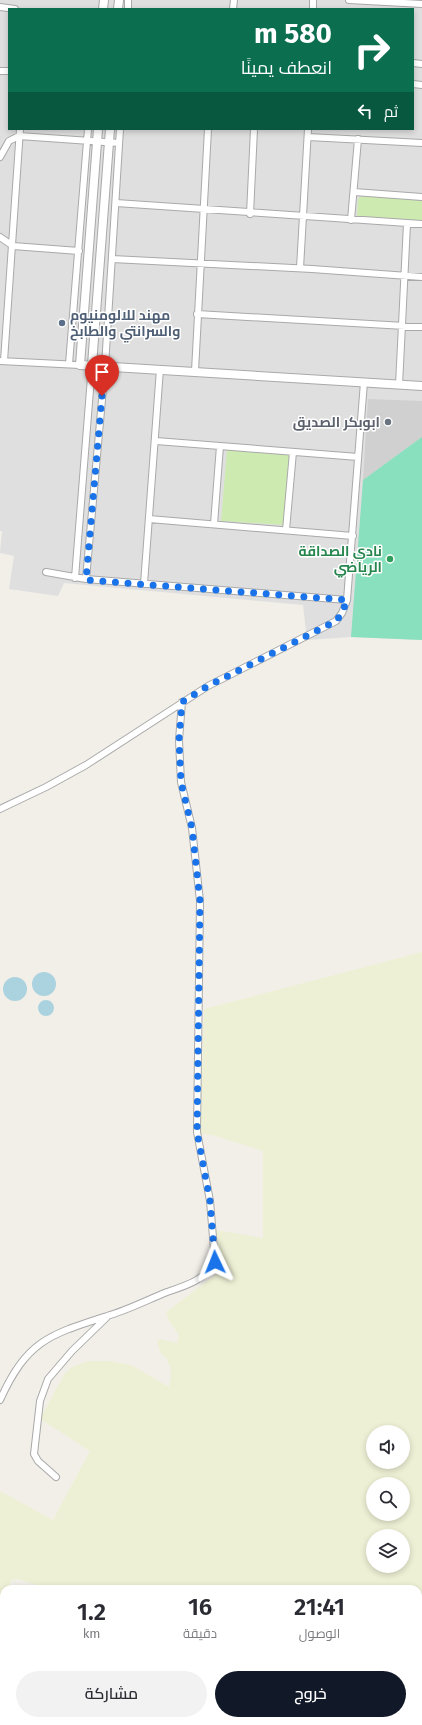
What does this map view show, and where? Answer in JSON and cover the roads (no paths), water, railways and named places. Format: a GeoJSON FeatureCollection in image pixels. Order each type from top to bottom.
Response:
{"type":"FeatureCollection","features":[{"type":"Feature","properties":{"kind":"street"},"geometry":{"type":"LineString","coordinates":[[349,0],[422,4]]}},
{"type":"Feature","properties":{"kind":"street"},"geometry":{"type":"LineString","coordinates":[[20,130],[13,246],[2,361],[195,371],[422,386]]}},
{"type":"Feature","properties":{"kind":"street"},"geometry":{"type":"LineString","coordinates":[[69,364],[88,130]]}},
{"type":"Feature","properties":{"kind":"street"},"geometry":{"type":"LineString","coordinates":[[80,365],[98,130]]}},
{"type":"Feature","properties":{"kind":"street"},"geometry":{"type":"LineString","coordinates":[[75,578],[110,130]]}},
{"type":"Feature","properties":{"kind":"street"},"geometry":{"type":"LineString","coordinates":[[86,580],[105,366],[120,130]]}},
{"type":"Feature","properties":{"kind":"street"},"geometry":{"type":"LineString","coordinates":[[195,371],[208,130]]}},
{"type":"Feature","properties":{"kind":"street"},"geometry":{"type":"LineString","coordinates":[[250,214],[254,130]]}},
{"type":"Feature","properties":{"kind":"street"},"geometry":{"type":"LineString","coordinates":[[300,268],[308,130]]}},
{"type":"Feature","properties":{"kind":"street"},"geometry":{"type":"LineString","coordinates":[[0,157],[9,141],[19,136],[119,142]]}},
{"type":"Feature","properties":{"kind":"street"},"geometry":{"type":"LineString","coordinates":[[308,136],[422,143]]}},
{"type":"Feature","properties":{"kind":"street"},"geometry":{"type":"LineString","coordinates":[[351,220],[358,139]]}},
{"type":"Feature","properties":{"kind":"street"},"geometry":{"type":"LineString","coordinates":[[354,192],[422,197]]}},
{"type":"Feature","properties":{"kind":"street"},"geometry":{"type":"LineString","coordinates":[[116,203],[204,211],[422,224]]}},
{"type":"Feature","properties":{"kind":"street"},"geometry":{"type":"LineString","coordinates":[[399,385],[407,224]]}},
{"type":"Feature","properties":{"kind":"street"},"geometry":{"type":"LineString","coordinates":[[0,237],[13,246],[79,251]]}},
{"type":"Feature","properties":{"kind":"street"},"geometry":{"type":"LineString","coordinates":[[112,259],[300,268],[422,277]]}},
{"type":"Feature","properties":{"kind":"street"},"geometry":{"type":"LineString","coordinates":[[197,314],[422,327]]}},
{"type":"Feature","properties":{"kind":"street"},"geometry":{"type":"LineString","coordinates":[[144,584],[156,441],[160,369]]}},
{"type":"Feature","properties":{"kind":"street"},"geometry":{"type":"LineString","coordinates":[[0,809],[46,787],[86,765],[208,686],[336,621],[342,613],[347,600],[364,382]]}},
{"type":"Feature","properties":{"kind":"street"},"geometry":{"type":"LineString","coordinates":[[156,441],[358,457]]}},
{"type":"Feature","properties":{"kind":"street"},"geometry":{"type":"LineString","coordinates":[[214,524],[220,446]]}},
{"type":"Feature","properties":{"kind":"street"},"geometry":{"type":"LineString","coordinates":[[286,530],[293,452]]}},
{"type":"Feature","properties":{"kind":"street"},"geometry":{"type":"LineString","coordinates":[[149,519],[353,536]]}},
{"type":"Feature","properties":{"kind":"street"},"geometry":{"type":"LineString","coordinates":[[46,572],[86,580],[347,600]]}},
{"type":"Feature","properties":{"kind":"street"},"geometry":{"type":"LineString","coordinates":[[0,1400],[14,1373],[24,1359],[43,1341],[86,1322],[108,1316],[193,1283],[208,1272],[216,1258],[210,1201],[197,1132],[200,901],[192,828],[181,782],[179,740],[182,702]]}},
{"type":"Feature","properties":{"kind":"street"},"geometry":{"type":"LineString","coordinates":[[56,1477],[38,1461],[34,1454],[41,1393],[48,1379],[59,1365],[108,1316]]}},
{"type":"Feature","properties":{"kind":"water"},"geometry":{"type":"Polygon","coordinates":[[[44,972],[53,975],[56,984],[53,993],[44,996],[35,993],[32,984],[35,975],[44,972]]]}},
{"type":"Feature","properties":{"kind":"water"},"geometry":{"type":"Polygon","coordinates":[[[15,977],[24,980],[27,989],[24,998],[15,1001],[6,998],[3,989],[6,980],[15,977]]]}},
{"type":"Feature","properties":{"kind":"water"},"geometry":{"type":"Polygon","coordinates":[[[43,1000],[49,1000],[54,1005],[52,1014],[49,1016],[43,1016],[38,1011],[38,1005],[43,1000]]]}},
{"type":"Feature","properties":{"kind":"place","name":"مهند للالومنيوم والسرانتي والطابخ"},"geometry":{"type":"Point","coordinates":[62,323]}},
{"type":"Feature","properties":{"kind":"place","name":"ابوبكر الصديق"},"geometry":{"type":"Point","coordinates":[388,422]}},
{"type":"Feature","properties":{"kind":"place","name":"نادي الصداقة الرياضي"},"geometry":{"type":"Point","coordinates":[390,559]}}]}
